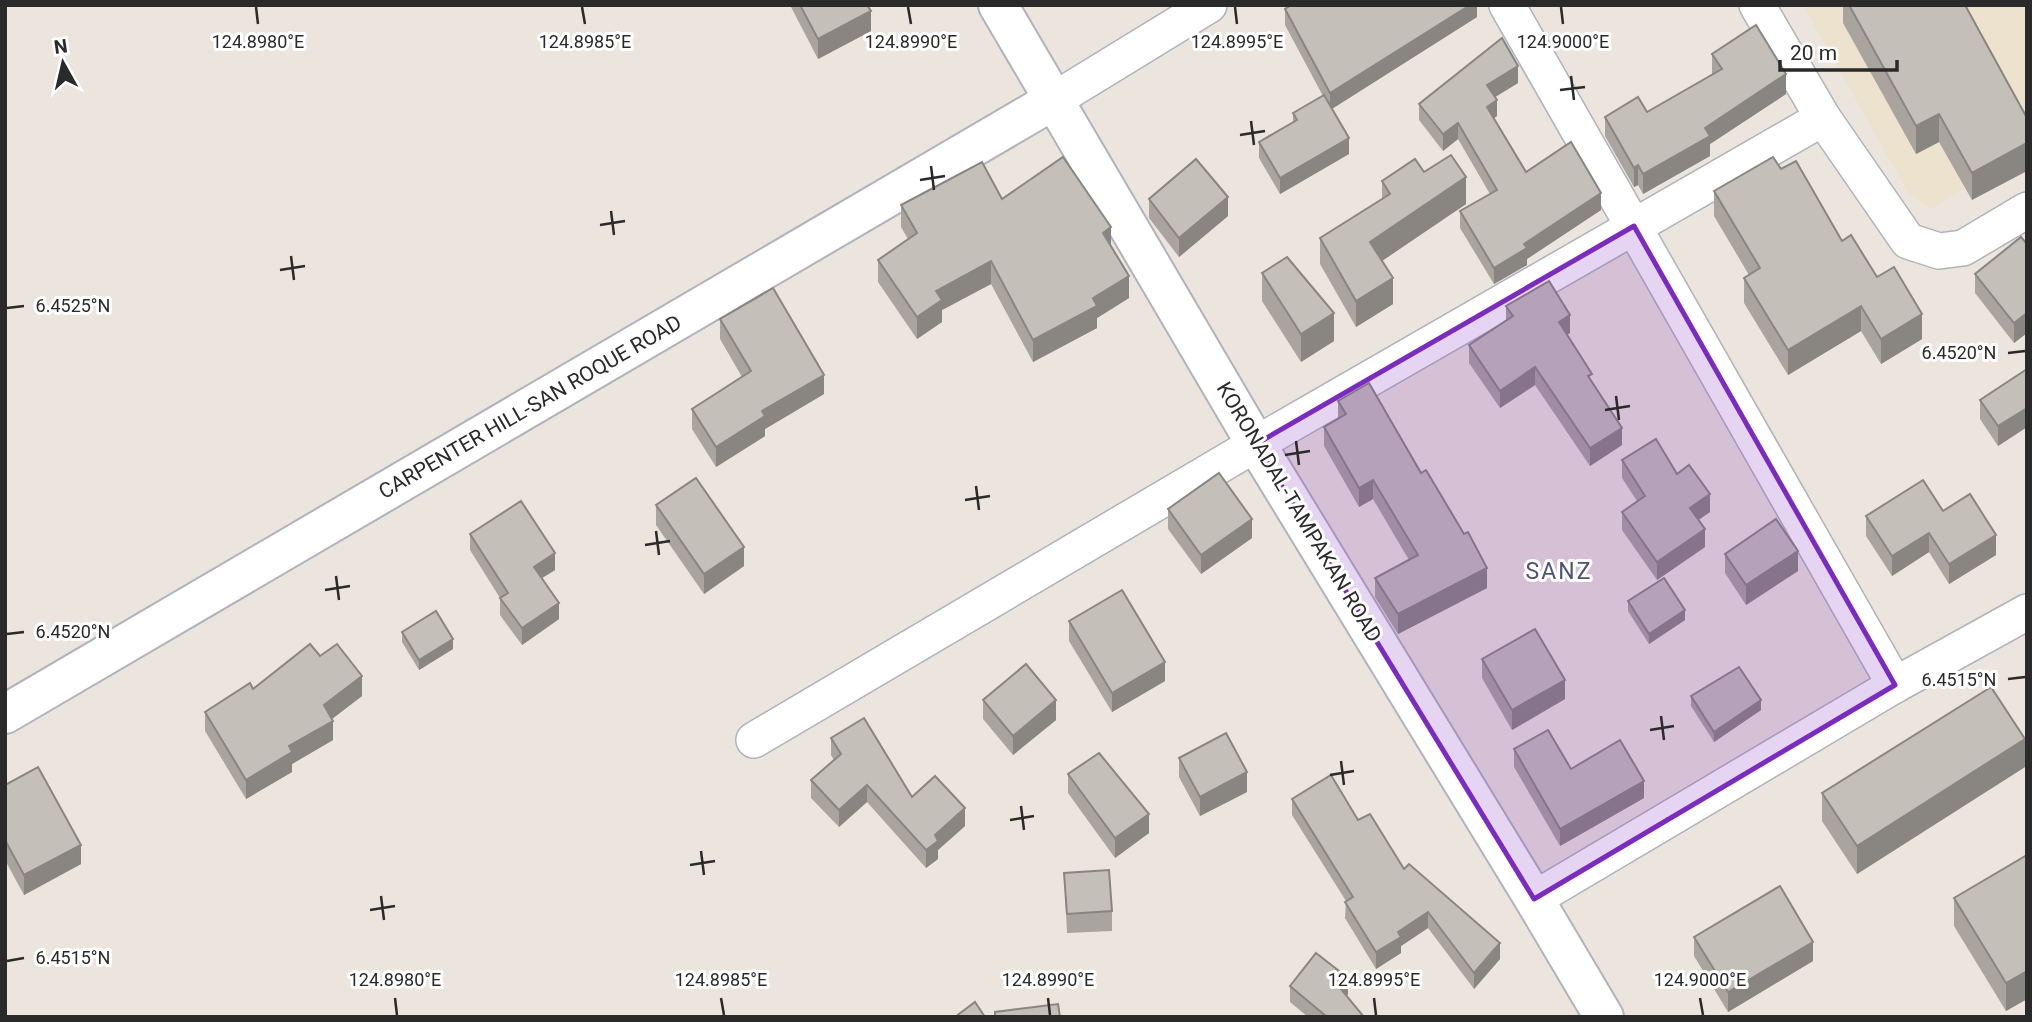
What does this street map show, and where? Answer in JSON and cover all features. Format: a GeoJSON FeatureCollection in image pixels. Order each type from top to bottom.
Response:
{"type":"FeatureCollection","features":[{"type":"Feature","properties":{"kind":"street","name":"KORONADAL-TAMPAKAN ROAD"},"geometry":{"type":"LineString","coordinates":[[998,5],[1256,444],[1604,1017]]}},
{"type":"Feature","properties":{"kind":"street"},"geometry":{"type":"LineString","coordinates":[[1054,100],[1209,5]]}},
{"type":"Feature","properties":{"kind":"street"},"geometry":{"type":"LineString","coordinates":[[1507,5],[1895,685]]}},
{"type":"Feature","properties":{"kind":"street"},"geometry":{"type":"LineString","coordinates":[[1756,5],[1823,118],[1908,241],[1939,251],[1963,248],[2027,210]]}},
{"type":"Feature","properties":{"kind":"street","name":"CARPENTER HILL-SAN ROQUE ROAD"},"geometry":{"type":"LineString","coordinates":[[5,715],[1054,100]]}},
{"type":"Feature","properties":{"kind":"street"},"geometry":{"type":"LineString","coordinates":[[754,740],[1256,444],[1823,118]]}},
{"type":"Feature","properties":{"kind":"street"},"geometry":{"type":"LineString","coordinates":[[1534,899],[1895,685],[2027,612]]}},
{"type":"Feature","properties":{"kind":"highlighted area"},"geometry":{"type":"Polygon","coordinates":[[[1634,226],[1895,685],[1534,899],[1256,444],[1634,226]]]}},
{"type":"Feature","properties":{"kind":"shaded area"},"geometry":{"type":"Polygon","coordinates":[[[1803,5],[2027,5],[2027,151],[1931,209],[1909,194],[1803,5]]]}},
{"type":"Feature","properties":{"kind":"building"},"geometry":{"type":"Polygon","coordinates":[[[800,5],[867,5],[871,11],[818,39],[800,5]]]}},
{"type":"Feature","properties":{"kind":"building"},"geometry":{"type":"Polygon","coordinates":[[[1291,5],[1470,5],[1330,93],[1285,9],[1291,5]]]}},
{"type":"Feature","properties":{"kind":"building"},"geometry":{"type":"Polygon","coordinates":[[[1849,5],[1965,5],[2027,118],[2027,143],[1972,173],[1939,114],[1916,126],[1849,5]]]}},
{"type":"Feature","properties":{"kind":"building"},"geometry":{"type":"Polygon","coordinates":[[[1756,25],[1786,74],[1705,128],[1710,136],[1643,174],[1638,165],[1634,168],[1605,117],[1638,97],[1647,112],[1722,69],[1712,54],[1756,25]]]}},
{"type":"Feature","properties":{"kind":"building"},"geometry":{"type":"Polygon","coordinates":[[[1502,38],[1518,66],[1487,85],[1497,100],[1487,107],[1526,172],[1571,142],[1601,193],[1524,244],[1527,248],[1494,268],[1460,211],[1497,190],[1458,123],[1443,134],[1419,104],[1502,38]]]}},
{"type":"Feature","properties":{"kind":"building"},"geometry":{"type":"Polygon","coordinates":[[[1324,95],[1349,138],[1280,178],[1259,142],[1297,120],[1293,113],[1324,95]]]}},
{"type":"Feature","properties":{"kind":"building"},"geometry":{"type":"Polygon","coordinates":[[[1451,155],[1466,177],[1370,242],[1393,278],[1356,301],[1320,238],[1390,194],[1382,181],[1415,159],[1424,172],[1451,155]]]}},
{"type":"Feature","properties":{"kind":"building"},"geometry":{"type":"Polygon","coordinates":[[[1063,157],[1111,227],[1103,233],[1129,276],[1093,298],[1097,306],[1033,340],[991,261],[936,291],[942,300],[917,317],[878,260],[917,233],[901,205],[982,162],[1002,199],[1063,157]]]}},
{"type":"Feature","properties":{"kind":"building"},"geometry":{"type":"Polygon","coordinates":[[[1773,157],[1781,169],[1796,161],[1842,241],[1851,235],[1877,277],[1894,267],[1922,314],[1881,339],[1861,306],[1788,350],[1744,278],[1760,268],[1714,191],[1773,157]]]}},
{"type":"Feature","properties":{"kind":"building"},"geometry":{"type":"Polygon","coordinates":[[[1196,159],[1228,197],[1179,238],[1149,199],[1196,159]]]}},
{"type":"Feature","properties":{"kind":"building"},"geometry":{"type":"Polygon","coordinates":[[[2021,237],[2027,244],[2027,313],[2014,323],[1975,274],[2021,237]]]}},
{"type":"Feature","properties":{"kind":"building"},"geometry":{"type":"Polygon","coordinates":[[[1287,257],[1334,313],[1301,334],[1262,273],[1287,257]]]}},
{"type":"Feature","properties":{"kind":"building"},"geometry":{"type":"Polygon","coordinates":[[[1549,281],[1570,315],[1559,322],[1592,374],[1588,376],[1622,428],[1590,448],[1535,367],[1500,391],[1469,345],[1513,316],[1506,306],[1549,281]]]}},
{"type":"Feature","properties":{"kind":"building"},"geometry":{"type":"Polygon","coordinates":[[[773,288],[824,375],[762,411],[765,416],[716,447],[692,409],[751,371],[720,319],[773,288]]]}},
{"type":"Feature","properties":{"kind":"building"},"geometry":{"type":"Polygon","coordinates":[[[2027,369],[2027,408],[1998,426],[1980,400],[2027,369]]]}},
{"type":"Feature","properties":{"kind":"building"},"geometry":{"type":"Polygon","coordinates":[[[1369,383],[1421,473],[1426,470],[1464,534],[1468,532],[1487,568],[1398,614],[1375,578],[1418,555],[1373,480],[1359,488],[1324,427],[1346,414],[1338,401],[1369,383]]]}},
{"type":"Feature","properties":{"kind":"building"},"geometry":{"type":"Polygon","coordinates":[[[1656,439],[1677,474],[1689,465],[1710,494],[1690,508],[1705,529],[1657,562],[1622,512],[1645,496],[1622,460],[1656,439]]]}},
{"type":"Feature","properties":{"kind":"building"},"geometry":{"type":"Polygon","coordinates":[[[1219,473],[1252,519],[1201,555],[1168,509],[1219,473]]]}},
{"type":"Feature","properties":{"kind":"building"},"geometry":{"type":"Polygon","coordinates":[[[696,478],[744,547],[704,574],[656,505],[696,478]]]}},
{"type":"Feature","properties":{"kind":"building"},"geometry":{"type":"Polygon","coordinates":[[[1923,480],[1943,511],[1970,494],[1996,535],[1949,564],[1929,533],[1892,556],[1866,516],[1923,480]]]}},
{"type":"Feature","properties":{"kind":"building"},"geometry":{"type":"Polygon","coordinates":[[[521,501],[555,553],[534,567],[559,603],[522,628],[500,598],[508,593],[470,534],[521,501]]]}},
{"type":"Feature","properties":{"kind":"building"},"geometry":{"type":"Polygon","coordinates":[[[1776,519],[1798,551],[1746,585],[1725,554],[1776,519]]]}},
{"type":"Feature","properties":{"kind":"building"},"geometry":{"type":"Polygon","coordinates":[[[1664,578],[1685,610],[1649,634],[1628,601],[1664,578]]]}},
{"type":"Feature","properties":{"kind":"building"},"geometry":{"type":"Polygon","coordinates":[[[1122,590],[1165,662],[1112,693],[1069,621],[1122,590]]]}},
{"type":"Feature","properties":{"kind":"building"},"geometry":{"type":"Polygon","coordinates":[[[436,611],[453,639],[419,660],[402,632],[436,611]]]}},
{"type":"Feature","properties":{"kind":"building"},"geometry":{"type":"Polygon","coordinates":[[[1535,629],[1565,680],[1512,710],[1482,659],[1535,629]]]}},
{"type":"Feature","properties":{"kind":"building"},"geometry":{"type":"Polygon","coordinates":[[[310,644],[320,656],[337,644],[362,676],[324,705],[333,721],[289,746],[292,752],[246,780],[205,712],[250,683],[253,689],[310,644]]]}},
{"type":"Feature","properties":{"kind":"building"},"geometry":{"type":"Polygon","coordinates":[[[1026,664],[1056,700],[1013,736],[983,700],[1026,664]]]}},
{"type":"Feature","properties":{"kind":"building"},"geometry":{"type":"Polygon","coordinates":[[[1739,667],[1761,700],[1714,732],[1691,696],[1739,667]]]}},
{"type":"Feature","properties":{"kind":"building"},"geometry":{"type":"Polygon","coordinates":[[[1991,687],[2025,739],[1857,846],[1822,793],[1991,687]]]}},
{"type":"Feature","properties":{"kind":"building"},"geometry":{"type":"Polygon","coordinates":[[[864,718],[912,797],[935,776],[965,808],[935,835],[938,841],[926,850],[867,785],[839,810],[811,780],[841,754],[831,738],[864,718]]]}},
{"type":"Feature","properties":{"kind":"building"},"geometry":{"type":"Polygon","coordinates":[[[1548,730],[1571,769],[1620,740],[1644,781],[1560,829],[1514,749],[1548,730]]]}},
{"type":"Feature","properties":{"kind":"building"},"geometry":{"type":"Polygon","coordinates":[[[1226,733],[1247,772],[1200,797],[1179,758],[1226,733]]]}},
{"type":"Feature","properties":{"kind":"building"},"geometry":{"type":"Polygon","coordinates":[[[1099,753],[1149,814],[1115,838],[1068,774],[1099,753]]]}},
{"type":"Feature","properties":{"kind":"building"},"geometry":{"type":"Polygon","coordinates":[[[38,767],[81,845],[24,875],[5,840],[5,785],[38,767]]]}},
{"type":"Feature","properties":{"kind":"building"},"geometry":{"type":"Polygon","coordinates":[[[1331,775],[1358,820],[1370,814],[1404,869],[1409,864],[1500,943],[1474,973],[1428,912],[1398,932],[1401,937],[1376,952],[1345,902],[1353,897],[1292,799],[1331,775]]]}},
{"type":"Feature","properties":{"kind":"building"},"geometry":{"type":"Polygon","coordinates":[[[2027,855],[2027,971],[2006,983],[1954,898],[2027,855]]]}},
{"type":"Feature","properties":{"kind":"building"},"geometry":{"type":"Polygon","coordinates":[[[1109,870],[1112,911],[1067,914],[1064,873],[1109,870]]]}},
{"type":"Feature","properties":{"kind":"building"},"geometry":{"type":"Polygon","coordinates":[[[1780,886],[1813,942],[1728,992],[1694,937],[1780,886]]]}},
{"type":"Feature","properties":{"kind":"building"},"geometry":{"type":"Polygon","coordinates":[[[1316,953],[1348,978],[1340,988],[1364,1017],[1327,1017],[1290,986],[1316,953]]]}},
{"type":"Feature","properties":{"kind":"building"},"geometry":{"type":"Polygon","coordinates":[[[975,1002],[985,1017],[955,1017],[975,1002]]]}},
{"type":"Feature","properties":{"kind":"building"},"geometry":{"type":"Polygon","coordinates":[[[1058,1004],[1060,1017],[995,1017],[995,1012],[1058,1004]]]}},
{"type":"Feature","properties":{"kind":"district","name":"SANZ"},"geometry":{"type":"Point","coordinates":[1559,571]}}]}
